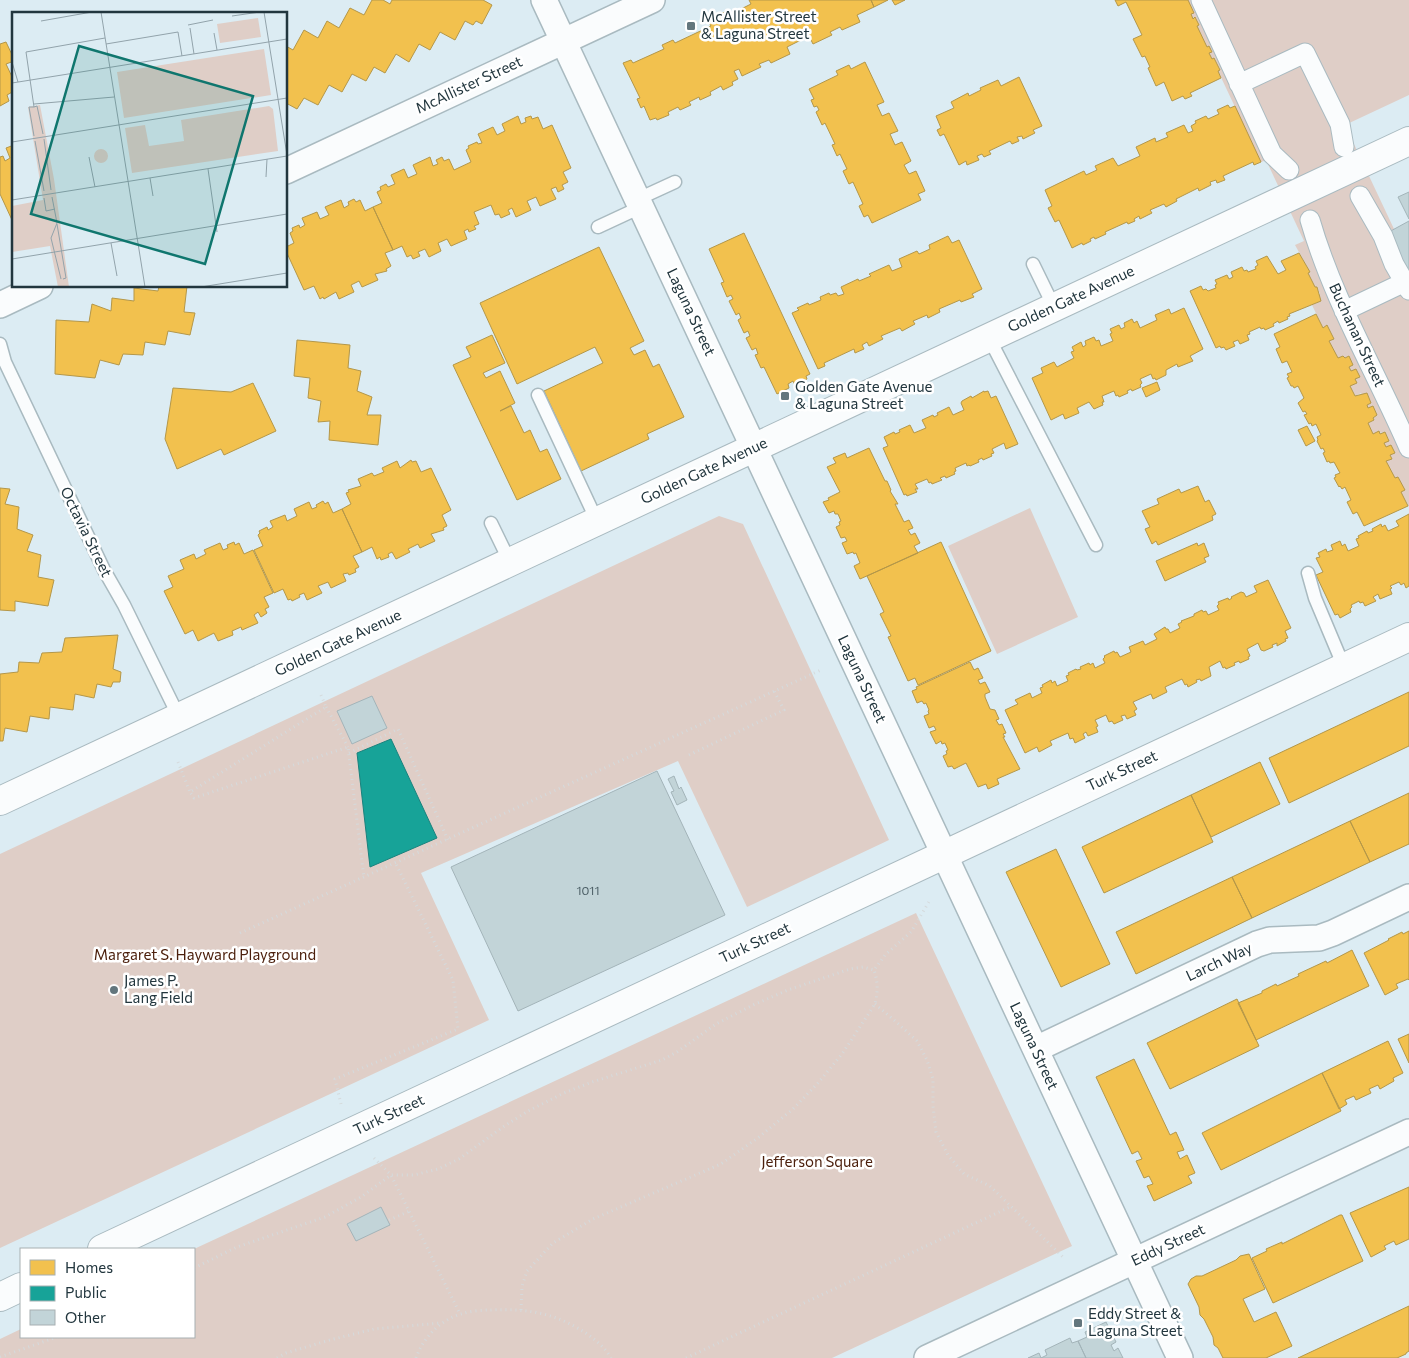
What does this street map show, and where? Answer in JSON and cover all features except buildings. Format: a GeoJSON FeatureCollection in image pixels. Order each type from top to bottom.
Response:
{"type":"FeatureCollection","features":[{"type":"Feature","properties":{"kind":"main road","name":"Golden Gate Avenue"},"geometry":{"type":"LineString","coordinates":[[0,801],[1409,141]]}},
{"type":"Feature","properties":{"kind":"main road","name":"Turk Street"},"geometry":{"type":"LineString","coordinates":[[104,1248],[1409,637]]}},
{"type":"Feature","properties":{"kind":"main road"},"geometry":{"type":"LineString","coordinates":[[0,1297],[20,1287]]}},
{"type":"Feature","properties":{"kind":"street","name":"Laguna Street"},"geometry":{"type":"LineString","coordinates":[[544,0],[1180,1358]]}},
{"type":"Feature","properties":{"kind":"street","name":"McAllister Street"},"geometry":{"type":"LineString","coordinates":[[288,170],[652,0]]}},
{"type":"Feature","properties":{"kind":"street"},"geometry":{"type":"LineString","coordinates":[[1202,2],[1272,154],[1289,170]]}},
{"type":"Feature","properties":{"kind":"street"},"geometry":{"type":"LineString","coordinates":[[1239,84],[1305,53],[1340,124],[1344,147]]}},
{"type":"Feature","properties":{"kind":"street"},"geometry":{"type":"LineString","coordinates":[[1344,311],[1407,286],[1394,264],[1383,236],[1360,196]]}},
{"type":"Feature","properties":{"kind":"street","name":"Buchanan Street"},"geometry":{"type":"LineString","coordinates":[[1310,220],[1319,252],[1344,311],[1409,446]]}},
{"type":"Feature","properties":{"kind":"street"},"geometry":{"type":"LineString","coordinates":[[0,305],[36,288]]}},
{"type":"Feature","properties":{"kind":"street","name":"Larch Way"},"geometry":{"type":"LineString","coordinates":[[1036,1049],[1257,944],[1270,940],[1319,938],[1409,897]]}},
{"type":"Feature","properties":{"kind":"street","name":"Eddy Street"},"geometry":{"type":"LineString","coordinates":[[927,1358],[1409,1132]]}},
{"type":"Feature","properties":{"kind":"lane"},"geometry":{"type":"LineString","coordinates":[[598,227],[675,182]]}},
{"type":"Feature","properties":{"kind":"lane"},"geometry":{"type":"LineString","coordinates":[[1033,264],[1054,307]]}},
{"type":"Feature","properties":{"kind":"lane"},"geometry":{"type":"LineString","coordinates":[[989,338],[1096,545]]}},
{"type":"Feature","properties":{"kind":"lane","name":"Octavia Street"},"geometry":{"type":"LineString","coordinates":[[0,344],[5,362],[104,570],[124,605],[179,717]]}},
{"type":"Feature","properties":{"kind":"lane"},"geometry":{"type":"LineString","coordinates":[[538,395],[597,521]]}},
{"type":"Feature","properties":{"kind":"lane"},"geometry":{"type":"LineString","coordinates":[[491,523],[510,562]]}},
{"type":"Feature","properties":{"kind":"lane"},"geometry":{"type":"LineString","coordinates":[[1308,572],[1315,598],[1344,667]]}},
{"type":"Feature","properties":{"kind":"path"},"geometry":{"type":"LineString","coordinates":[[240,933],[821,670]]}},
{"type":"Feature","properties":{"kind":"path"},"geometry":{"type":"LineString","coordinates":[[689,755],[784,710],[774,691]]}},
{"type":"Feature","properties":{"kind":"path"},"geometry":{"type":"LineString","coordinates":[[321,695],[348,747],[364,878]]}},
{"type":"Feature","properties":{"kind":"path"},"geometry":{"type":"LineString","coordinates":[[190,792],[326,707]]}},
{"type":"Feature","properties":{"kind":"path"},"geometry":{"type":"LineString","coordinates":[[349,753],[398,729],[448,840]]}},
{"type":"Feature","properties":{"kind":"path"},"geometry":{"type":"LineString","coordinates":[[178,762],[194,798],[348,747]]}},
{"type":"Feature","properties":{"kind":"path"},"geometry":{"type":"LineString","coordinates":[[341,1104],[335,1079],[458,1029],[453,980],[396,864]]}},
{"type":"Feature","properties":{"kind":"path"},"geometry":{"type":"LineString","coordinates":[[874,970],[885,956],[911,932],[930,900]]}},
{"type":"Feature","properties":{"kind":"path"},"geometry":{"type":"LineString","coordinates":[[195,1267],[237,1246],[325,1217],[354,1201],[391,1175],[414,1175],[438,1169],[452,1162],[528,1111],[592,1082],[662,1060],[732,1014],[770,997],[850,969],[863,967],[874,970]]}},
{"type":"Feature","properties":{"kind":"path"},"geometry":{"type":"LineString","coordinates":[[521,1310],[522,1286],[527,1271],[553,1243],[593,1219],[721,1164],[759,1137],[793,1109],[842,1054],[875,1004],[877,980],[874,970]]}},
{"type":"Feature","properties":{"kind":"path"},"geometry":{"type":"LineString","coordinates":[[875,1004],[917,1041],[927,1060],[933,1079],[932,1106],[936,1132],[948,1155],[964,1174],[990,1186],[1063,1257]]}},
{"type":"Feature","properties":{"kind":"path"},"geometry":{"type":"LineString","coordinates":[[374,1158],[391,1175],[460,1314]]}},
{"type":"Feature","properties":{"kind":"path"},"geometry":{"type":"LineString","coordinates":[[686,1358],[1012,1206]]}},
{"type":"Feature","properties":{"kind":"path"},"geometry":{"type":"LineString","coordinates":[[389,1220],[410,1211]]}},
{"type":"Feature","properties":{"kind":"path"},"geometry":{"type":"LineString","coordinates":[[416,1358],[426,1337],[442,1323],[460,1314],[482,1310],[521,1310],[545,1314],[564,1320],[597,1341],[611,1358]]}},
{"type":"Feature","properties":{"kind":"path"},"geometry":{"type":"LineString","coordinates":[[277,1358],[286,1353],[374,1329],[442,1323]]}},
{"type":"Feature","properties":{"kind":"path"},"geometry":{"type":"LineString","coordinates":[[0,1356],[54,1338]]}},
{"type":"Feature","properties":{"kind":"green space"},"geometry":{"type":"Polygon","coordinates":[[[1185,0],[1409,0],[1409,95],[1345,125],[1394,229],[1387,232],[1409,278],[1409,507],[1401,492],[1405,490],[1398,477],[1395,478],[1386,461],[1392,459],[1390,455],[1395,453],[1391,445],[1386,447],[1384,443],[1389,440],[1385,432],[1373,434],[1368,423],[1374,420],[1373,418],[1377,415],[1373,406],[1368,408],[1367,405],[1371,403],[1367,393],[1355,396],[1350,386],[1355,379],[1360,377],[1356,369],[1351,371],[1349,367],[1353,365],[1349,356],[1338,358],[1329,341],[1334,339],[1327,326],[1323,328],[1312,305],[1321,301],[1318,295],[1320,294],[1295,245],[1304,241],[1266,160],[1261,162],[1218,71],[1220,69],[1214,58],[1212,59],[1209,53],[1211,52],[1209,46],[1207,47],[1197,26],[1199,25],[1196,18],[1193,19],[1185,0]]]}},
{"type":"Feature","properties":{"kind":"green space"},"geometry":{"type":"Polygon","coordinates":[[[1030,508],[1078,617],[997,654],[948,546],[1030,508]]]}},
{"type":"Feature","properties":{"kind":"green space","name":"Margaret S. Hayward Playground"},"geometry":{"type":"Polygon","coordinates":[[[719,516],[743,524],[889,840],[747,907],[678,761],[421,873],[489,1020],[0,1248],[0,854],[719,516]]]}},
{"type":"Feature","properties":{"kind":"green space","name":"Jefferson Square"},"geometry":{"type":"Polygon","coordinates":[[[916,913],[1072,1246],[832,1358],[0,1358],[0,1339],[20,1329],[20,1338],[195,1338],[195,1249],[916,913]]]}},
{"type":"Feature","properties":{"kind":"place","name":"McAllister Street & Laguna Street"},"geometry":{"type":"Point","coordinates":[691,26]}},
{"type":"Feature","properties":{"kind":"place","name":"Golden Gate Avenue & Laguna Street"},"geometry":{"type":"Point","coordinates":[785,396]}},
{"type":"Feature","properties":{"kind":"place","name":"James P. Lang Field"},"geometry":{"type":"Point","coordinates":[114,990]}},
{"type":"Feature","properties":{"kind":"place","name":"Eddy Street & Laguna Street"},"geometry":{"type":"Point","coordinates":[1078,1323]}}]}
